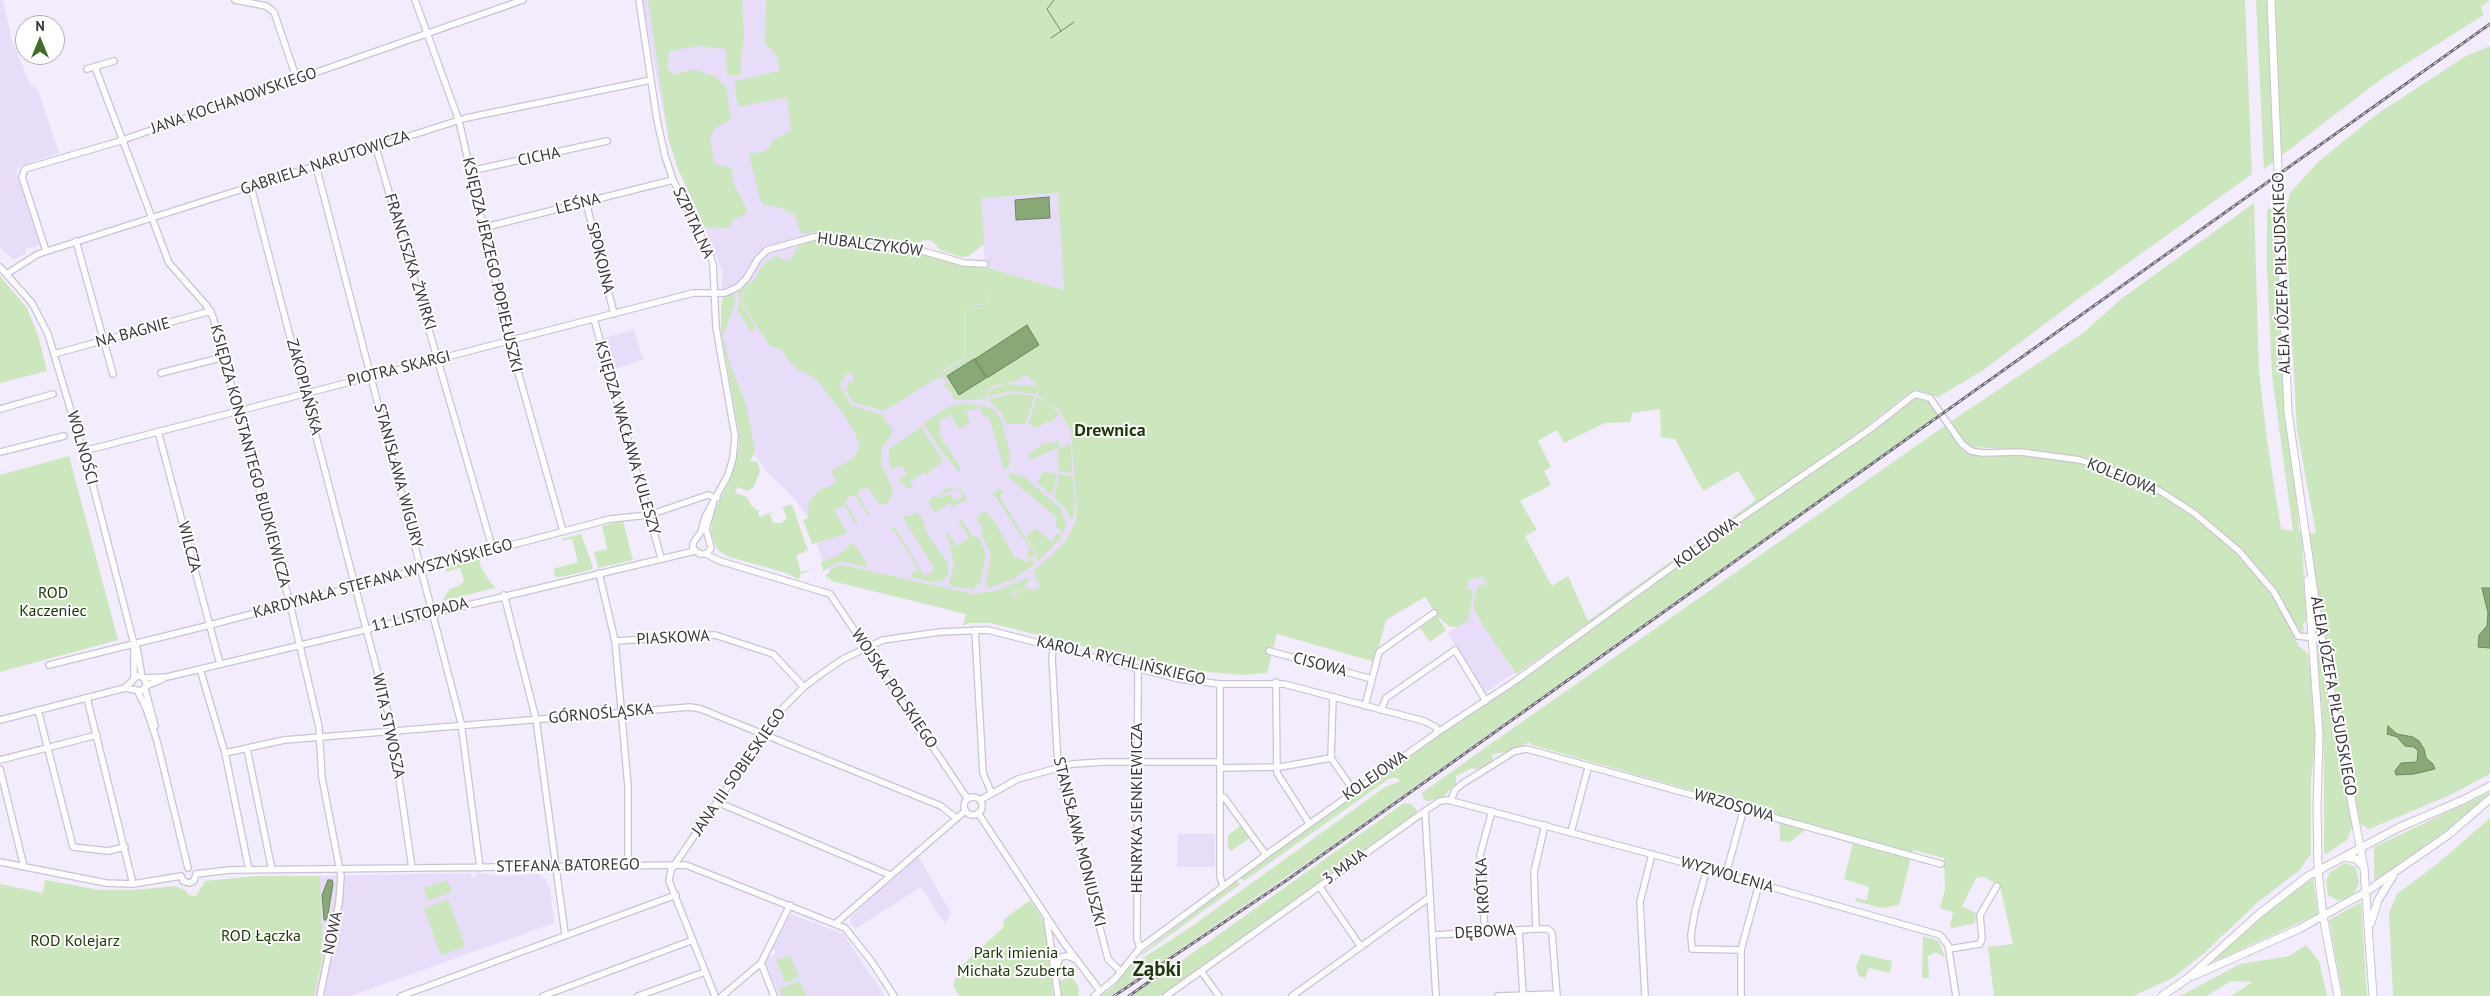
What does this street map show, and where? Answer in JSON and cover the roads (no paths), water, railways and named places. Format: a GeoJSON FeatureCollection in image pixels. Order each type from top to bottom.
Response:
{"type":"FeatureCollection","features":[{"type":"Feature","properties":{"kind":"main road","name":"ALEJA JÓZEFA PIŁSUDSKIEGO"},"geometry":{"type":"LineString","coordinates":[[2271,0],[2287,397],[2306,544],[2321,638],[2364,868]]}},
{"type":"Feature","properties":{"kind":"main road","name":"ALEJA JÓZEFA PIŁSUDSKIEGO"},"geometry":{"type":"LineString","coordinates":[[2306,544],[2319,735],[2318,870]]}},
{"type":"Feature","properties":{"kind":"main road"},"geometry":{"type":"LineString","coordinates":[[2162,996],[2188,978],[2259,914],[2318,870],[2360,847],[2490,786]]}},
{"type":"Feature","properties":{"kind":"main road"},"geometry":{"type":"LineString","coordinates":[[2188,978],[2276,940],[2366,892],[2448,835],[2490,799]]}},
{"type":"Feature","properties":{"kind":"main road"},"geometry":{"type":"LineString","coordinates":[[2342,857],[2356,859],[2364,868],[2373,996]]}},
{"type":"Feature","properties":{"kind":"main road"},"geometry":{"type":"LineString","coordinates":[[2369,936],[2372,916],[2381,895],[2392,878],[2406,864]]}},
{"type":"Feature","properties":{"kind":"main road"},"geometry":{"type":"LineString","coordinates":[[2318,870],[2323,916],[2338,996]]}},
{"type":"Feature","properties":{"kind":"main road"},"geometry":{"type":"LineString","coordinates":[[2321,901],[2338,908]]}},
{"type":"Feature","properties":{"kind":"street"},"geometry":{"type":"LineString","coordinates":[[235,0],[266,6],[276,16],[297,80]]}},
{"type":"Feature","properties":{"kind":"street","name":"KSIĘDZA JERZEGO POPIEŁUSZKI"},"geometry":{"type":"LineString","coordinates":[[415,0],[458,121],[509,340],[563,532]]}},
{"type":"Feature","properties":{"kind":"street","name":"JANA KOCHANOWSKIEGO"},"geometry":{"type":"LineString","coordinates":[[46,251],[22,177],[23,172],[29,167],[122,140],[523,0]]}},
{"type":"Feature","properties":{"kind":"street","name":"SZPITALNA"},"geometry":{"type":"LineString","coordinates":[[639,0],[659,133],[673,180],[708,250],[713,264],[718,339],[735,444],[731,464],[717,498],[705,517],[698,536]]}},
{"type":"Feature","properties":{"kind":"street"},"geometry":{"type":"LineString","coordinates":[[87,69],[114,61]]}},
{"type":"Feature","properties":{"kind":"street","name":"KSIĘDZA KONSTANTEGO BUDKIEWICZA"},"geometry":{"type":"LineString","coordinates":[[95,67],[171,265],[211,311],[290,604],[320,738]]}},
{"type":"Feature","properties":{"kind":"street","name":"GABRIELA NARUTOWICZA"},"geometry":{"type":"LineString","coordinates":[[8,274],[38,254],[46,251],[458,121],[651,80]]}},
{"type":"Feature","properties":{"kind":"street","name":"CICHA"},"geometry":{"type":"LineString","coordinates":[[470,171],[607,141]]}},
{"type":"Feature","properties":{"kind":"street","name":"FRANCISZKA ŻWIRKI"},"geometry":{"type":"LineString","coordinates":[[376,148],[493,550]]}},
{"type":"Feature","properties":{"kind":"street","name":"STANISŁAWA WIGURY"},"geometry":{"type":"LineString","coordinates":[[316,166],[462,726],[480,868]]}},
{"type":"Feature","properties":{"kind":"street","name":"LEŚNA"},"geometry":{"type":"LineString","coordinates":[[482,228],[673,180]]}},
{"type":"Feature","properties":{"kind":"street","name":"ZAKOPIAŃSKA"},"geometry":{"type":"LineString","coordinates":[[251,187],[356,587]]}},
{"type":"Feature","properties":{"kind":"street","name":"SPOKOJNA"},"geometry":{"type":"LineString","coordinates":[[586,202],[614,314]]}},
{"type":"Feature","properties":{"kind":"street","name":"HUBALCZYKÓW"},"geometry":{"type":"LineString","coordinates":[[714,293],[725,293],[738,287],[748,277],[758,259],[767,250],[814,237],[829,236],[875,248],[909,247],[964,263],[985,264]]}},
{"type":"Feature","properties":{"kind":"street"},"geometry":{"type":"LineString","coordinates":[[76,241],[113,374]]}},
{"type":"Feature","properties":{"kind":"street","name":"WOLNOŚCI"},"geometry":{"type":"LineString","coordinates":[[0,267],[32,303],[41,319],[54,354],[84,451],[134,644],[133,679],[136,691]]}},
{"type":"Feature","properties":{"kind":"street","name":"PIOTRA SKARGI"},"geometry":{"type":"LineString","coordinates":[[84,451],[693,293],[714,293]]}},
{"type":"Feature","properties":{"kind":"street","name":"NA BAGNIE"},"geometry":{"type":"LineString","coordinates":[[54,354],[211,311]]}},
{"type":"Feature","properties":{"kind":"street","name":"KSIĘDZA WACŁAWA KULESZY"},"geometry":{"type":"LineString","coordinates":[[594,319],[661,558]]}},
{"type":"Feature","properties":{"kind":"street"},"geometry":{"type":"LineString","coordinates":[[161,373],[224,357]]}},
{"type":"Feature","properties":{"kind":"street"},"geometry":{"type":"LineString","coordinates":[[0,409],[53,394]]}},
{"type":"Feature","properties":{"kind":"street","name":"KOLEJOWA"},"geometry":{"type":"LineString","coordinates":[[1094,996],[1121,972],[1140,948],[1309,823],[1438,732],[1486,701],[1716,535],[1869,430],[1910,396],[1920,394],[1930,398],[1962,444],[1971,451],[1983,453],[2021,452],[2080,460],[2120,472],[2160,491],[2194,513],[2239,551],[2274,592],[2298,636],[2311,639]]}},
{"type":"Feature","properties":{"kind":"street","name":"WILCZA"},"geometry":{"type":"LineString","coordinates":[[158,431],[220,664]]}},
{"type":"Feature","properties":{"kind":"street"},"geometry":{"type":"LineString","coordinates":[[0,452],[64,436]]}},
{"type":"Feature","properties":{"kind":"street","name":"KARDYNAŁA STEFANA WYSZYŃSKIEGO"},"geometry":{"type":"LineString","coordinates":[[49,665],[422,570],[621,516],[649,515],[708,495],[717,498]]}},
{"type":"Feature","properties":{"kind":"street"},"geometry":{"type":"LineString","coordinates":[[713,504],[708,518],[708,537],[711,542],[711,548],[718,557],[728,563]]}},
{"type":"Feature","properties":{"kind":"street"},"geometry":{"type":"LineString","coordinates":[[708,537],[698,536],[694,548],[700,554],[706,554],[720,562],[728,563]]}},
{"type":"Feature","properties":{"kind":"street","name":"11 LISTOPADA"},"geometry":{"type":"LineString","coordinates":[[133,679],[167,676],[220,664],[661,558],[694,548]]}},
{"type":"Feature","properties":{"kind":"street"},"geometry":{"type":"LineString","coordinates":[[706,554],[711,548]]}},
{"type":"Feature","properties":{"kind":"street","name":"WOJSKA POLSKIEGO"},"geometry":{"type":"LineString","coordinates":[[728,563],[830,594],[967,798]]}},
{"type":"Feature","properties":{"kind":"street"},"geometry":{"type":"LineString","coordinates":[[599,573],[615,641],[628,786],[628,865]]}},
{"type":"Feature","properties":{"kind":"street","name":"WITA STWOSZA"},"geometry":{"type":"LineString","coordinates":[[356,587],[393,732],[412,868]]}},
{"type":"Feature","properties":{"kind":"street"},"geometry":{"type":"LineString","coordinates":[[504,595],[536,719],[564,934]]}},
{"type":"Feature","properties":{"kind":"street"},"geometry":{"type":"LineString","coordinates":[[1365,706],[1379,652],[1434,613]]}},
{"type":"Feature","properties":{"kind":"street"},"geometry":{"type":"LineString","coordinates":[[975,630],[982,773],[991,792]]}},
{"type":"Feature","properties":{"kind":"street","name":"JANA III SOBIESKIEGO"},"geometry":{"type":"LineString","coordinates":[[676,864],[776,714],[804,687],[843,659],[866,647],[900,636],[975,630]]}},
{"type":"Feature","properties":{"kind":"street","name":"KAROLA RYCHLIŃSKIEGO"},"geometry":{"type":"LineString","coordinates":[[975,630],[994,631],[1179,679],[1220,684],[1276,682],[1424,721],[1436,728],[1438,732]]}},
{"type":"Feature","properties":{"kind":"street","name":"PIASKOWA"},"geometry":{"type":"LineString","coordinates":[[615,641],[715,635],[773,654],[804,687]]}},
{"type":"Feature","properties":{"kind":"street"},"geometry":{"type":"LineString","coordinates":[[2311,639],[2321,638]]}},
{"type":"Feature","properties":{"kind":"street","name":"WOLNOŚCI"},"geometry":{"type":"LineString","coordinates":[[134,644],[137,648],[146,688]]}},
{"type":"Feature","properties":{"kind":"street","name":"STANISŁAWA MONIUSZKI"},"geometry":{"type":"LineString","coordinates":[[1054,646],[1052,657],[1058,767],[1108,958],[1121,972]]}},
{"type":"Feature","properties":{"kind":"street"},"geometry":{"type":"LineString","coordinates":[[1381,710],[1386,698],[1455,650],[1486,701]]}},
{"type":"Feature","properties":{"kind":"street","name":"CISOWA"},"geometry":{"type":"LineString","coordinates":[[1268,651],[1372,679]]}},
{"type":"Feature","properties":{"kind":"street"},"geometry":{"type":"LineString","coordinates":[[200,668],[225,753],[249,870]]}},
{"type":"Feature","properties":{"kind":"street","name":"HENRYKA SIENKIEWICZA"},"geometry":{"type":"LineString","coordinates":[[1138,668],[1137,939],[1140,948]]}},
{"type":"Feature","properties":{"kind":"street","name":"11 LISTOPADA"},"geometry":{"type":"LineString","coordinates":[[136,691],[146,688],[167,676]]}},
{"type":"Feature","properties":{"kind":"street"},"geometry":{"type":"LineString","coordinates":[[125,688],[133,679]]}},
{"type":"Feature","properties":{"kind":"street"},"geometry":{"type":"LineString","coordinates":[[1276,682],[1276,768],[1281,782],[1309,823]]}},
{"type":"Feature","properties":{"kind":"street"},"geometry":{"type":"LineString","coordinates":[[1220,684],[1220,876],[1223,887]]}},
{"type":"Feature","properties":{"kind":"street"},"geometry":{"type":"LineString","coordinates":[[0,720],[125,688],[136,691],[146,708],[157,741]]}},
{"type":"Feature","properties":{"kind":"street"},"geometry":{"type":"LineString","coordinates":[[146,688],[188,868]]}},
{"type":"Feature","properties":{"kind":"street"},"geometry":{"type":"LineString","coordinates":[[1333,697],[1331,758],[1354,791]]}},
{"type":"Feature","properties":{"kind":"street"},"geometry":{"type":"LineString","coordinates":[[87,698],[133,884]]}},
{"type":"Feature","properties":{"kind":"street","name":"GÓRNOŚLĄSKA"},"geometry":{"type":"LineString","coordinates":[[225,753],[284,740],[694,708],[941,806],[956,818]]}},
{"type":"Feature","properties":{"kind":"street"},"geometry":{"type":"LineString","coordinates":[[38,710],[73,847],[108,851],[125,847]]}},
{"type":"Feature","properties":{"kind":"street"},"geometry":{"type":"LineString","coordinates":[[0,760],[97,735]]}},
{"type":"Feature","properties":{"kind":"street","name":"NOWA"},"geometry":{"type":"LineString","coordinates":[[320,738],[322,778],[340,869],[339,903],[320,996]]}},
{"type":"Feature","properties":{"kind":"street"},"geometry":{"type":"LineString","coordinates":[[247,749],[272,870]]}},
{"type":"Feature","properties":{"kind":"street","name":"WRZOSOWA"},"geometry":{"type":"LineString","coordinates":[[1526,749],[1588,768],[1744,808],[1942,864]]}},
{"type":"Feature","properties":{"kind":"street","name":"3 MAJA"},"geometry":{"type":"LineString","coordinates":[[1166,996],[1425,811],[1440,801],[1451,800],[1455,790],[1462,784],[1515,751],[1526,749]]}},
{"type":"Feature","properties":{"kind":"street"},"geometry":{"type":"LineString","coordinates":[[980,800],[991,792],[1018,779],[1058,767],[1084,763],[1137,762],[1276,768],[1331,758]]}},
{"type":"Feature","properties":{"kind":"street"},"geometry":{"type":"LineString","coordinates":[[1571,832],[1588,768]]}},
{"type":"Feature","properties":{"kind":"street"},"geometry":{"type":"LineString","coordinates":[[0,769],[24,867]]}},
{"type":"Feature","properties":{"kind":"street"},"geometry":{"type":"LineString","coordinates":[[973,796],[980,800],[982,808],[978,814],[972,815],[965,811],[964,803],[967,798],[973,796]]}},
{"type":"Feature","properties":{"kind":"street"},"geometry":{"type":"LineString","coordinates":[[1220,797],[1224,797],[1266,855]]}},
{"type":"Feature","properties":{"kind":"street","name":"WYZWOLENIA"},"geometry":{"type":"LineString","coordinates":[[1451,800],[1726,874],[1940,935],[1946,941],[1949,949]]}},
{"type":"Feature","properties":{"kind":"street"},"geometry":{"type":"LineString","coordinates":[[717,802],[890,876]]}},
{"type":"Feature","properties":{"kind":"street"},"geometry":{"type":"LineString","coordinates":[[1726,874],[1744,808]]}},
{"type":"Feature","properties":{"kind":"street"},"geometry":{"type":"LineString","coordinates":[[835,924],[965,811]]}},
{"type":"Feature","properties":{"kind":"street"},"geometry":{"type":"LineString","coordinates":[[1425,811],[1436,996]]}},
{"type":"Feature","properties":{"kind":"street","name":"KRÓTKA"},"geometry":{"type":"LineString","coordinates":[[1485,932],[1480,855],[1492,811]]}},
{"type":"Feature","properties":{"kind":"street"},"geometry":{"type":"LineString","coordinates":[[978,814],[1076,960],[1097,986]]}},
{"type":"Feature","properties":{"kind":"street"},"geometry":{"type":"LineString","coordinates":[[1498,996],[1557,995],[1552,933],[1548,929],[1536,929],[1534,872],[1545,825]]}},
{"type":"Feature","properties":{"kind":"street"},"geometry":{"type":"LineString","coordinates":[[1646,996],[1640,902],[1652,854]]}},
{"type":"Feature","properties":{"kind":"street"},"geometry":{"type":"LineString","coordinates":[[0,862],[88,881],[133,884],[181,876]]}},
{"type":"Feature","properties":{"kind":"street"},"geometry":{"type":"LineString","coordinates":[[676,864],[669,878],[715,996]]}},
{"type":"Feature","properties":{"kind":"street","name":"STEFANA BATOREGO"},"geometry":{"type":"LineString","coordinates":[[196,874],[249,870],[676,864],[690,866],[847,930],[872,962],[894,996]]}},
{"type":"Feature","properties":{"kind":"street"},"geometry":{"type":"LineString","coordinates":[[188,868],[193,869],[196,874],[194,881],[189,884],[181,876],[182,871],[188,868]]}},
{"type":"Feature","properties":{"kind":"street"},"geometry":{"type":"LineString","coordinates":[[1707,869],[1695,911],[1691,935],[1692,949],[1741,950]]}},
{"type":"Feature","properties":{"kind":"street"},"geometry":{"type":"LineString","coordinates":[[1741,996],[1741,950],[1759,884]]}},
{"type":"Feature","properties":{"kind":"street"},"geometry":{"type":"LineString","coordinates":[[1319,886],[1361,947]]}},
{"type":"Feature","properties":{"kind":"street"},"geometry":{"type":"LineString","coordinates":[[1956,996],[1949,949],[1980,944],[1982,938],[1980,915],[1996,886]]}},
{"type":"Feature","properties":{"kind":"street"},"geometry":{"type":"LineString","coordinates":[[401,996],[564,934],[676,896]]}},
{"type":"Feature","properties":{"kind":"street"},"geometry":{"type":"LineString","coordinates":[[1292,996],[1430,897]]}},
{"type":"Feature","properties":{"kind":"street"},"geometry":{"type":"LineString","coordinates":[[722,996],[761,963],[790,906]]}},
{"type":"Feature","properties":{"kind":"street"},"geometry":{"type":"LineString","coordinates":[[1047,916],[1058,996]]}},
{"type":"Feature","properties":{"kind":"street","name":"DĘBOWA"},"geometry":{"type":"LineString","coordinates":[[1433,935],[1536,929]]}},
{"type":"Feature","properties":{"kind":"street"},"geometry":{"type":"LineString","coordinates":[[1519,930],[1523,995]]}},
{"type":"Feature","properties":{"kind":"street"},"geometry":{"type":"LineString","coordinates":[[543,996],[693,940]]}},
{"type":"Feature","properties":{"kind":"street"},"geometry":{"type":"LineString","coordinates":[[1055,976],[1056,963],[1060,957],[1067,956],[1076,960]]}},
{"type":"Feature","properties":{"kind":"street"},"geometry":{"type":"LineString","coordinates":[[761,963],[774,996]]}},
{"type":"Feature","properties":{"kind":"street"},"geometry":{"type":"LineString","coordinates":[[1201,970],[1219,996]]}},
{"type":"Feature","properties":{"kind":"street"},"geometry":{"type":"LineString","coordinates":[[638,996],[705,972]]}},
{"type":"Feature","properties":{"kind":"waterway"},"geometry":{"type":"LineString","coordinates":[[1054,0],[1047,9],[1061,31]]}},
{"type":"Feature","properties":{"kind":"waterway"},"geometry":{"type":"LineString","coordinates":[[1051,38],[1074,22]]}},
{"type":"Feature","properties":{"kind":"railway"},"geometry":{"type":"LineString","coordinates":[[1114,996],[1287,880],[2490,24]]}},
{"type":"Feature","properties":{"kind":"railway"},"geometry":{"type":"LineString","coordinates":[[1129,996],[1160,974]]}},
{"type":"Feature","properties":{"kind":"district","name":"Drewnica"},"geometry":{"type":"Point","coordinates":[1110,431]}},
{"type":"Feature","properties":{"kind":"district","name":"Ząbki"},"geometry":{"type":"Point","coordinates":[1157,970]}},
{"type":"Feature","properties":{"kind":"park label","name":"ROD Kaczeniec"},"geometry":{"type":"Point","coordinates":[53,602]}},
{"type":"Feature","properties":{"kind":"park label","name":"ROD Łączka"},"geometry":{"type":"Point","coordinates":[261,936]}},
{"type":"Feature","properties":{"kind":"park label","name":"ROD Kolejarz"},"geometry":{"type":"Point","coordinates":[75,941]}},
{"type":"Feature","properties":{"kind":"park label","name":"Park imienia Michała Szuberta"},"geometry":{"type":"Point","coordinates":[1016,962]}}]}
